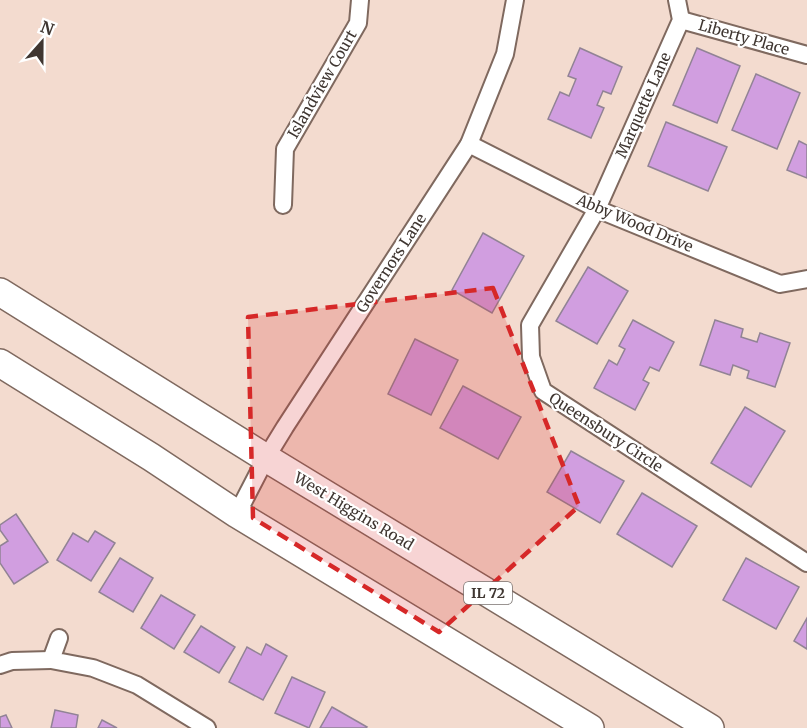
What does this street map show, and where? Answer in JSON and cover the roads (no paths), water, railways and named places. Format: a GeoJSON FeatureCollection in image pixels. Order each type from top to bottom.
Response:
{"type":"FeatureCollection","features":[{"type":"Feature","properties":{"kind":"main road","name":"West Higgins Road"},"geometry":{"type":"LineString","coordinates":[[0,292],[266,458],[711,728]]}},
{"type":"Feature","properties":{"kind":"main road"},"geometry":{"type":"LineString","coordinates":[[0,363],[237,513],[590,728]]}},
{"type":"Feature","properties":{"kind":"street","name":"Islandview Court"},"geometry":{"type":"LineString","coordinates":[[283,204],[285,149],[358,23],[360,0]]}},
{"type":"Feature","properties":{"kind":"street","name":"Governors Lane"},"geometry":{"type":"LineString","coordinates":[[237,513],[285,426],[468,144],[505,54],[515,0]]}},
{"type":"Feature","properties":{"kind":"street"},"geometry":{"type":"LineString","coordinates":[[677,0],[681,20]]}},
{"type":"Feature","properties":{"kind":"street","name":"Liberty Place"},"geometry":{"type":"LineString","coordinates":[[681,20],[807,55]]}},
{"type":"Feature","properties":{"kind":"street","name":"Marquette Lane"},"geometry":{"type":"LineString","coordinates":[[597,209],[681,20]]}},
{"type":"Feature","properties":{"kind":"street","name":"Abby Wood Drive"},"geometry":{"type":"LineString","coordinates":[[468,144],[597,209],[780,284],[807,279]]}},
{"type":"Feature","properties":{"kind":"street","name":"Queensbury Circle"},"geometry":{"type":"LineString","coordinates":[[597,209],[530,325],[531,357],[543,391],[807,563]]}},
{"type":"Feature","properties":{"kind":"street"},"geometry":{"type":"LineString","coordinates":[[51,660],[59,638]]}},
{"type":"Feature","properties":{"kind":"street"},"geometry":{"type":"LineString","coordinates":[[0,664],[51,660],[93,668],[137,685],[207,728]]}}]}
